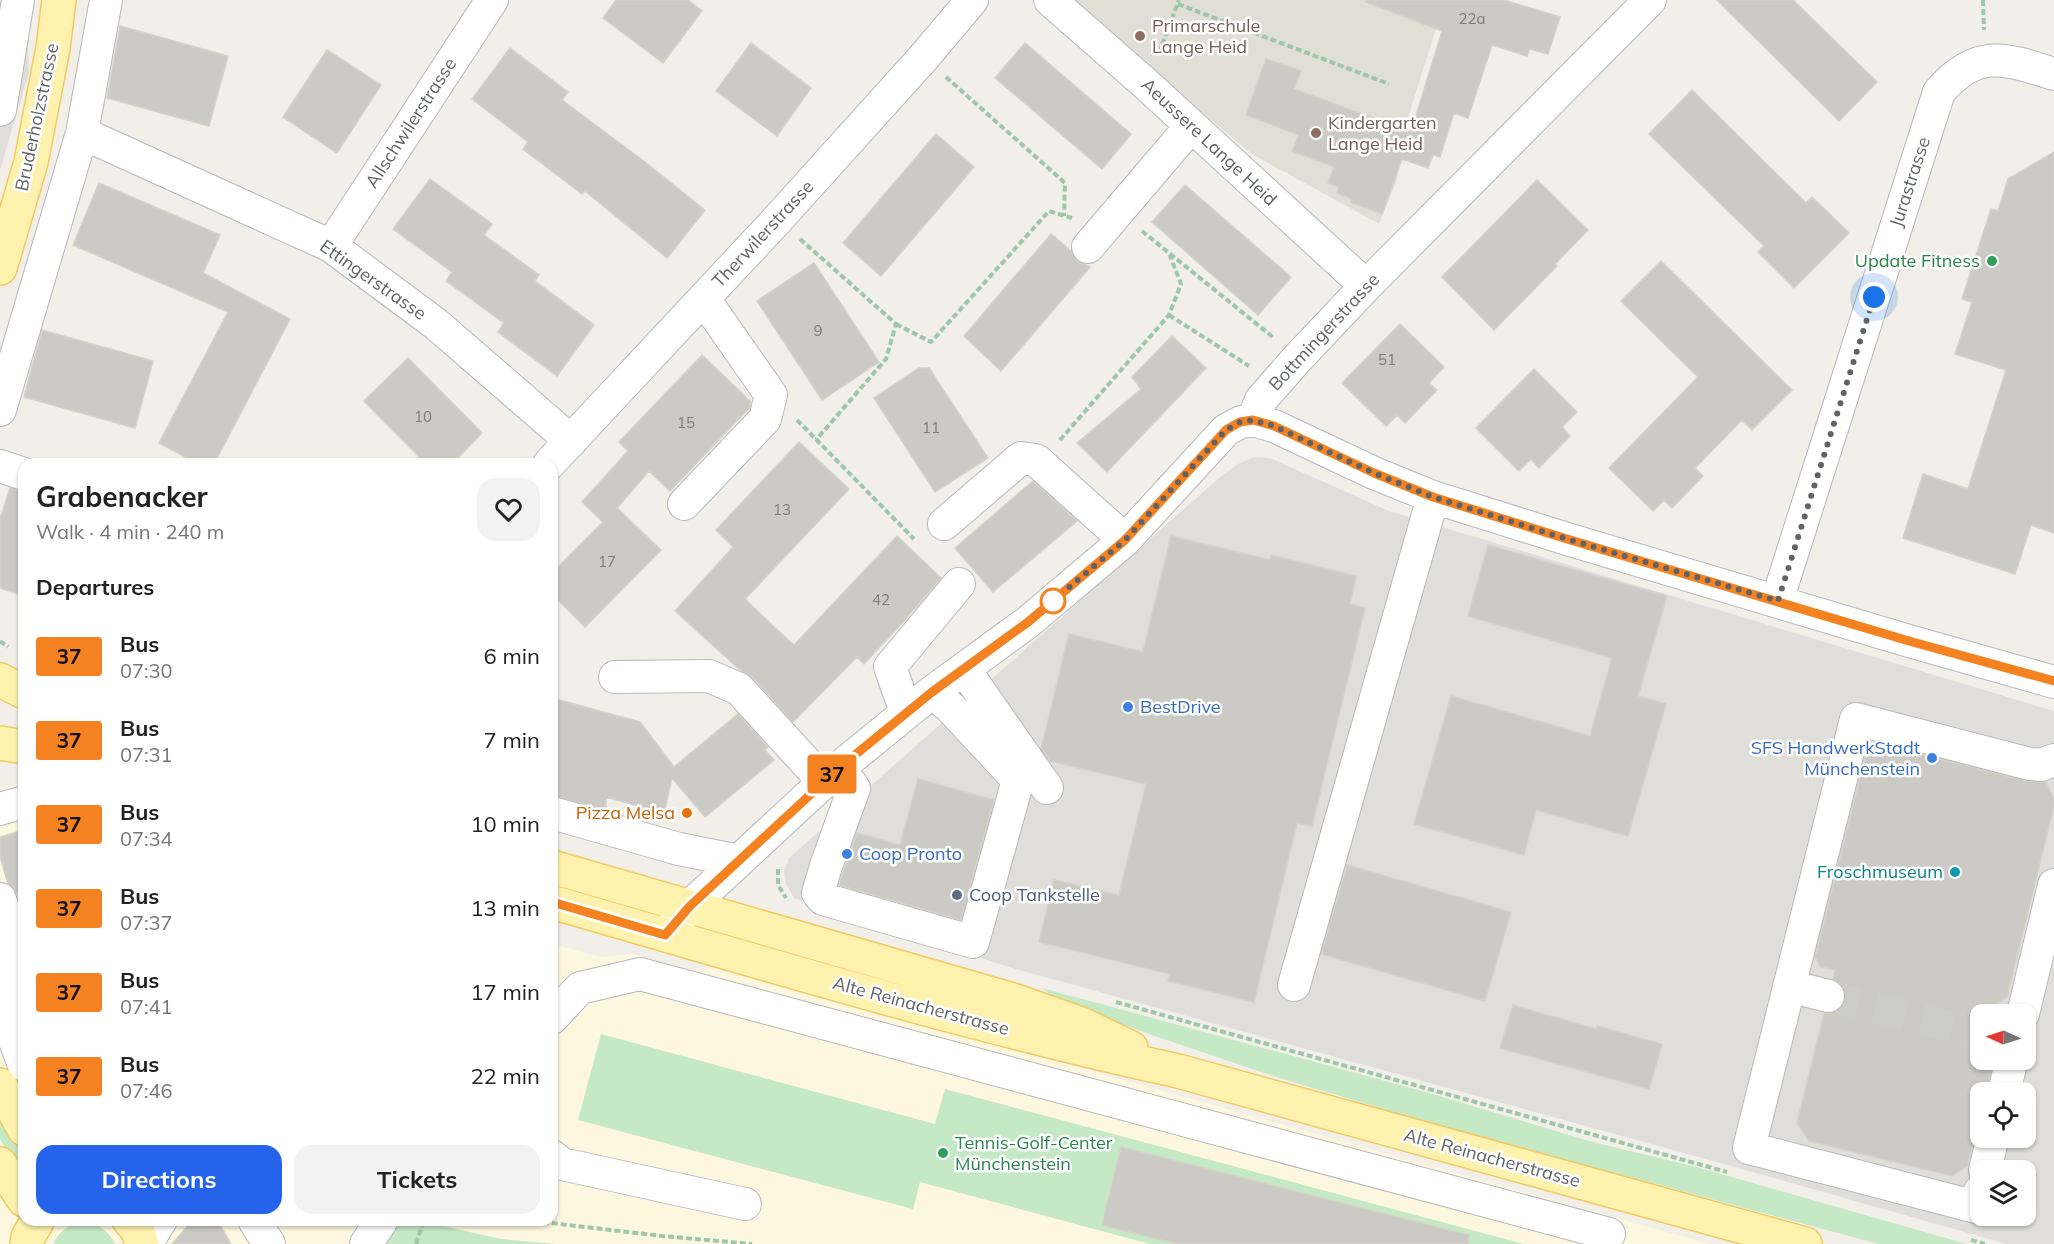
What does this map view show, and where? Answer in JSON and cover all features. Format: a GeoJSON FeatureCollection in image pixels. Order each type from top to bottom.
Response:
{"type":"FeatureCollection","features":[{"type":"Feature","properties":{"kind":"main road","name":"Bruderholzstrasse"},"geometry":{"type":"LineString","coordinates":[[0,268],[31,162],[53,48],[59,0]]}},
{"type":"Feature","properties":{"kind":"main road"},"geometry":{"type":"LineString","coordinates":[[0,680],[18,689]]}},
{"type":"Feature","properties":{"kind":"main road"},"geometry":{"type":"LineString","coordinates":[[0,743],[18,746]]}},
{"type":"Feature","properties":{"kind":"main road","name":"Alte Reinacherstrasse"},"geometry":{"type":"LineString","coordinates":[[558,869],[1013,1000],[1081,1024],[1178,1071]]}},
{"type":"Feature","properties":{"kind":"main road","name":"Alte Reinacherstrasse"},"geometry":{"type":"LineString","coordinates":[[558,904],[1075,1048],[1178,1071],[1805,1244]]}},
{"type":"Feature","properties":{"kind":"main road"},"geometry":{"type":"LineString","coordinates":[[0,1085],[18,1118]]}},
{"type":"Feature","properties":{"kind":"main road"},"geometry":{"type":"LineString","coordinates":[[0,1164],[18,1191]]}},
{"type":"Feature","properties":{"kind":"main road"},"geometry":{"type":"LineString","coordinates":[[27,1244],[34,1226]]}},
{"type":"Feature","properties":{"kind":"main road"},"geometry":{"type":"LineString","coordinates":[[134,1226],[144,1244]]}},
{"type":"Feature","properties":{"kind":"street"},"geometry":{"type":"LineString","coordinates":[[0,110],[18,0]]}},
{"type":"Feature","properties":{"kind":"street"},"geometry":{"type":"LineString","coordinates":[[0,410],[82,133],[106,0]]}},
{"type":"Feature","properties":{"kind":"street","name":"Allschwilerstrasse"},"geometry":{"type":"LineString","coordinates":[[331,246],[492,0]]}},
{"type":"Feature","properties":{"kind":"street","name":"Therwilerstrasse"},"geometry":{"type":"LineString","coordinates":[[555,458],[777,220],[924,57],[972,0]]}},
{"type":"Feature","properties":{"kind":"street","name":"Aeussere Lange Heid"},"geometry":{"type":"LineString","coordinates":[[1050,0],[1148,85],[1366,286]]}},
{"type":"Feature","properties":{"kind":"street","name":"Bottmingerstrasse"},"geometry":{"type":"LineString","coordinates":[[1253,420],[1261,400],[1366,286],[1650,0]]}},
{"type":"Feature","properties":{"kind":"street","name":"Jurastrasse"},"geometry":{"type":"LineString","coordinates":[[1778,601],[1939,92],[1952,76],[1969,65],[1986,61],[2019,63],[2054,74]]}},
{"type":"Feature","properties":{"kind":"street"},"geometry":{"type":"LineString","coordinates":[[1104,229],[1191,126]]}},
{"type":"Feature","properties":{"kind":"street","name":"Ettingerstrasse"},"geometry":{"type":"LineString","coordinates":[[82,133],[331,246],[436,324],[572,441]]}},
{"type":"Feature","properties":{"kind":"street"},"geometry":{"type":"LineString","coordinates":[[684,504],[765,419],[771,395],[704,299]]}},
{"type":"Feature","properties":{"kind":"street"},"geometry":{"type":"LineString","coordinates":[[665,935],[690,906],[831,775],[906,712],[1028,622],[1125,540],[1226,430],[1240,422],[1253,420],[1274,426],[1374,473],[1433,497],[1567,539],[1909,641],[2053,676]]}},
{"type":"Feature","properties":{"kind":"street"},"geometry":{"type":"LineString","coordinates":[[944,524],[1021,458],[1036,460],[1125,540]]}},
{"type":"Feature","properties":{"kind":"street"},"geometry":{"type":"LineString","coordinates":[[0,466],[18,472]]}},
{"type":"Feature","properties":{"kind":"street"},"geometry":{"type":"LineString","coordinates":[[1294,985],[1433,497]]}},
{"type":"Feature","properties":{"kind":"street"},"geometry":{"type":"LineString","coordinates":[[906,712],[890,666],[959,584]]}},
{"type":"Feature","properties":{"kind":"street"},"geometry":{"type":"LineString","coordinates":[[964,669],[1032,784]]}},
{"type":"Feature","properties":{"kind":"street"},"geometry":{"type":"LineString","coordinates":[[615,677],[709,676],[739,689],[831,775],[854,788],[818,893],[824,899],[973,942],[1032,784]]}},
{"type":"Feature","properties":{"kind":"street"},"geometry":{"type":"LineString","coordinates":[[932,692],[1032,784]]}},
{"type":"Feature","properties":{"kind":"street"},"geometry":{"type":"LineString","coordinates":[[1970,1205],[1749,1148],[1856,719],[2030,764],[2041,765],[2054,760]]}},
{"type":"Feature","properties":{"kind":"street"},"geometry":{"type":"LineString","coordinates":[[0,809],[18,804]]}},
{"type":"Feature","properties":{"kind":"street"},"geometry":{"type":"LineString","coordinates":[[558,815],[679,849],[739,861]]}},
{"type":"Feature","properties":{"kind":"street"},"geometry":{"type":"LineString","coordinates":[[0,828],[18,824]]}},
{"type":"Feature","properties":{"kind":"street"},"geometry":{"type":"LineString","coordinates":[[2025,1004],[2054,885]]}},
{"type":"Feature","properties":{"kind":"street"},"geometry":{"type":"LineString","coordinates":[[0,899],[18,957]]}},
{"type":"Feature","properties":{"kind":"street"},"geometry":{"type":"LineString","coordinates":[[0,945],[7,963],[4,994],[10,1028],[18,1049]]}},
{"type":"Feature","properties":{"kind":"street"},"geometry":{"type":"LineString","coordinates":[[558,1012],[580,988],[640,974],[1609,1234]]}},
{"type":"Feature","properties":{"kind":"street"},"geometry":{"type":"LineString","coordinates":[[1789,986],[1828,996]]}},
{"type":"Feature","properties":{"kind":"street"},"geometry":{"type":"LineString","coordinates":[[558,1161],[562,1164],[745,1204]]}},
{"type":"Feature","properties":{"kind":"street"},"geometry":{"type":"LineString","coordinates":[[144,1244],[157,1226]]}},
{"type":"Feature","properties":{"kind":"street"},"geometry":{"type":"LineString","coordinates":[[258,1226],[269,1244]]}},
{"type":"Feature","properties":{"kind":"street"},"geometry":{"type":"LineString","coordinates":[[366,1244],[378,1226]]}},
{"type":"Feature","properties":{"kind":"path"},"geometry":{"type":"LineString","coordinates":[[1148,85],[1178,2],[1389,84]]}},
{"type":"Feature","properties":{"kind":"path"},"geometry":{"type":"LineString","coordinates":[[924,57],[1065,183],[1064,216]]}},
{"type":"Feature","properties":{"kind":"path"},"geometry":{"type":"LineString","coordinates":[[777,220],[897,324],[931,342],[1049,211],[1169,253],[1277,340],[1270,347]]}},
{"type":"Feature","properties":{"kind":"path"},"geometry":{"type":"LineString","coordinates":[[1058,443],[1169,315],[1181,285],[1169,253]]}},
{"type":"Feature","properties":{"kind":"path"},"geometry":{"type":"LineString","coordinates":[[1169,315],[1249,366],[1256,360]]}},
{"type":"Feature","properties":{"kind":"path"},"geometry":{"type":"LineString","coordinates":[[816,440],[886,359],[897,324]]}},
{"type":"Feature","properties":{"kind":"path"},"geometry":{"type":"LineString","coordinates":[[771,395],[919,544]]}},
{"type":"Feature","properties":{"kind":"path"},"geometry":{"type":"LineString","coordinates":[[779,863],[778,885],[790,901]]}},
{"type":"Feature","properties":{"kind":"path"},"geometry":{"type":"LineString","coordinates":[[1113,1001],[1732,1174]]}},
{"type":"Feature","properties":{"kind":"path"},"geometry":{"type":"LineString","coordinates":[[558,1224],[752,1244]]}},
{"type":"Feature","properties":{"kind":"path"},"geometry":{"type":"LineString","coordinates":[[416,1244],[422,1226]]}},
{"type":"Feature","properties":{"kind":"path"},"geometry":{"type":"LineString","coordinates":[[1962,1238],[1985,1244]]}},
{"type":"Feature","properties":{"kind":"shaded area"},"geometry":{"type":"Polygon","coordinates":[[[0,0],[26,0],[29,72],[0,170],[0,0]]]}},
{"type":"Feature","properties":{"kind":"shaded area","name":"Kindergarten Lange Heid"},"geometry":{"type":"Polygon","coordinates":[[[1067,0],[1445,0],[1410,111],[1397,179],[1379,224],[1252,154],[1067,0]]]}},
{"type":"Feature","properties":{"kind":"shaded area"},"geometry":{"type":"Polygon","coordinates":[[[1254,457],[1270,458],[1389,511],[2054,711],[2054,1244],[2007,1244],[1009,967],[794,898],[786,884],[784,870],[789,858],[1219,478],[1238,464],[1254,457]]]}},
{"type":"Feature","properties":{"kind":"shaded area"},"geometry":{"type":"Polygon","coordinates":[[[18,783],[18,1226],[374,1226],[372,1244],[0,1244],[0,791],[18,783]]]}},
{"type":"Feature","properties":{"kind":"shaded area"},"geometry":{"type":"Polygon","coordinates":[[[558,946],[601,957],[632,954],[692,971],[719,967],[1710,1244],[554,1244],[501,1239],[442,1226],[558,1226],[558,946]]]}},
{"type":"Feature","properties":{"kind":"green space"},"geometry":{"type":"Polygon","coordinates":[[[1042,988],[1429,1093],[1589,1141],[1696,1167],[1967,1244],[1879,1244],[1450,1129],[1270,1075],[1152,1035],[1063,1003],[1042,988]]]}},
{"type":"Feature","properties":{"kind":"green space","name":"Tennis-Golf-Center Münchenstein"},"geometry":{"type":"Polygon","coordinates":[[[601,1034],[935,1124],[945,1089],[1524,1244],[1150,1244],[920,1182],[913,1209],[578,1120],[601,1034]]]}},
{"type":"Feature","properties":{"kind":"green space"},"geometry":{"type":"Polygon","coordinates":[[[0,1106],[18,1138],[18,1170],[0,1139],[0,1106]]]}},
{"type":"Feature","properties":{"kind":"green space"},"geometry":{"type":"Polygon","coordinates":[[[98,1226],[110,1236],[115,1244],[53,1244],[59,1234],[67,1228],[98,1226]]]}},
{"type":"Feature","properties":{"kind":"green space"},"geometry":{"type":"Polygon","coordinates":[[[374,1226],[442,1226],[501,1239],[554,1244],[372,1244],[374,1226]]]}},
{"type":"Feature","properties":{"kind":"building"},"geometry":{"type":"Polygon","coordinates":[[[616,0],[688,0],[702,11],[663,63],[603,18],[616,0]]]}},
{"type":"Feature","properties":{"kind":"building"},"geometry":{"type":"Polygon","coordinates":[[[1367,0],[1504,0],[1560,17],[1548,54],[1530,49],[1527,56],[1492,45],[1468,118],[1454,113],[1440,157],[1433,155],[1428,168],[1402,159],[1382,214],[1351,202],[1352,199],[1337,193],[1339,187],[1328,183],[1334,167],[1292,151],[1299,135],[1246,115],[1266,59],[1301,71],[1294,89],[1411,132],[1442,31],[1366,2],[1367,0]]]}},
{"type":"Feature","properties":{"kind":"building"},"geometry":{"type":"Polygon","coordinates":[[[1717,0],[1793,0],[1877,82],[1839,121],[1717,0]]]}},
{"type":"Feature","properties":{"kind":"building"},"geometry":{"type":"Polygon","coordinates":[[[120,26],[228,56],[209,126],[107,98],[120,26]]]}},
{"type":"Feature","properties":{"kind":"building"},"geometry":{"type":"Polygon","coordinates":[[[751,43],[811,88],[777,136],[716,91],[751,43]]]}},
{"type":"Feature","properties":{"kind":"building"},"geometry":{"type":"Polygon","coordinates":[[[1025,43],[1131,134],[1102,169],[995,78],[1025,43]]]}},
{"type":"Feature","properties":{"kind":"building"},"geometry":{"type":"Polygon","coordinates":[[[510,48],[568,92],[562,100],[705,210],[667,258],[585,191],[582,194],[523,149],[528,142],[472,99],[510,48]]]}},
{"type":"Feature","properties":{"kind":"building"},"geometry":{"type":"Polygon","coordinates":[[[327,50],[381,85],[337,153],[283,117],[327,50]]]}},
{"type":"Feature","properties":{"kind":"building"},"geometry":{"type":"Polygon","coordinates":[[[1692,90],[1806,203],[1812,197],[1849,233],[1794,288],[1758,252],[1764,246],[1649,134],[1692,90]]]}},
{"type":"Feature","properties":{"kind":"building"},"geometry":{"type":"Polygon","coordinates":[[[936,134],[974,167],[881,276],[843,243],[936,134]]]}},
{"type":"Feature","properties":{"kind":"building"},"geometry":{"type":"Polygon","coordinates":[[[2054,152],[2054,533],[2031,525],[2015,574],[1903,538],[1923,474],[1968,489],[2006,370],[1955,354],[1972,302],[1962,299],[1991,209],[1998,211],[2008,179],[2054,152]]]}},
{"type":"Feature","properties":{"kind":"building"},"geometry":{"type":"Polygon","coordinates":[[[430,179],[492,224],[484,235],[539,275],[535,281],[594,325],[557,376],[498,332],[504,323],[446,281],[452,272],[393,229],[430,179]]]}},
{"type":"Feature","properties":{"kind":"building"},"geometry":{"type":"Polygon","coordinates":[[[1537,180],[1588,230],[1555,264],[1557,266],[1494,330],[1442,277],[1537,180]]]}},
{"type":"Feature","properties":{"kind":"building"},"geometry":{"type":"Polygon","coordinates":[[[99,183],[220,235],[203,273],[290,319],[217,458],[187,458],[159,443],[228,312],[73,245],[99,183]]]}},
{"type":"Feature","properties":{"kind":"building"},"geometry":{"type":"Polygon","coordinates":[[[1185,185],[1291,277],[1258,315],[1152,222],[1185,185]]]}},
{"type":"Feature","properties":{"kind":"building"},"geometry":{"type":"Polygon","coordinates":[[[1051,234],[1071,251],[1077,261],[1090,267],[1001,371],[964,336],[1051,234]]]}},
{"type":"Feature","properties":{"kind":"building"},"geometry":{"type":"Polygon","coordinates":[[[1661,261],[1792,390],[1752,430],[1742,420],[1695,468],[1703,476],[1672,508],[1664,500],[1653,511],[1609,468],[1698,377],[1621,301],[1661,261]]]}},
{"type":"Feature","properties":{"kind":"building"},"geometry":{"type":"Polygon","coordinates":[[[814,263],[879,362],[822,400],[757,301],[814,263]]]}},
{"type":"Feature","properties":{"kind":"building"},"geometry":{"type":"Polygon","coordinates":[[[1400,324],[1444,367],[1429,383],[1437,390],[1405,423],[1397,415],[1386,426],[1342,383],[1400,324]]]}},
{"type":"Feature","properties":{"kind":"building"},"geometry":{"type":"Polygon","coordinates":[[[42,330],[153,361],[135,428],[24,397],[42,330]]]}},
{"type":"Feature","properties":{"kind":"building"},"geometry":{"type":"Polygon","coordinates":[[[1172,336],[1206,368],[1107,472],[1077,443],[1141,389],[1132,377],[1172,336]]]}},
{"type":"Feature","properties":{"kind":"building"},"geometry":{"type":"Polygon","coordinates":[[[702,355],[751,402],[749,408],[670,491],[649,471],[617,508],[661,550],[585,627],[558,600],[558,567],[603,522],[582,502],[628,451],[619,442],[702,355]]]}},
{"type":"Feature","properties":{"kind":"building"},"geometry":{"type":"Polygon","coordinates":[[[408,358],[482,433],[458,458],[420,458],[364,401],[408,358]]]}},
{"type":"Feature","properties":{"kind":"building"},"geometry":{"type":"Polygon","coordinates":[[[919,368],[929,368],[988,458],[935,492],[874,398],[919,368]]]}},
{"type":"Feature","properties":{"kind":"building"},"geometry":{"type":"Polygon","coordinates":[[[1534,369],[1577,412],[1562,427],[1570,436],[1539,468],[1531,459],[1519,471],[1476,428],[1534,369]]]}},
{"type":"Feature","properties":{"kind":"building"},"geometry":{"type":"Polygon","coordinates":[[[799,442],[849,489],[745,599],[773,626],[794,645],[897,536],[941,578],[864,664],[857,657],[793,722],[752,677],[740,670],[675,611],[733,547],[716,530],[799,442]]]}},
{"type":"Feature","properties":{"kind":"building"},"geometry":{"type":"Polygon","coordinates":[[[1033,481],[1077,521],[993,592],[955,548],[1033,481]]]}},
{"type":"Feature","properties":{"kind":"building"},"geometry":{"type":"Polygon","coordinates":[[[10,488],[18,490],[18,594],[0,588],[0,519],[10,488]]]}},
{"type":"Feature","properties":{"kind":"building"},"geometry":{"type":"Polygon","coordinates":[[[1171,536],[1270,560],[1271,555],[1356,576],[1350,604],[1365,608],[1312,826],[1297,823],[1254,1002],[1168,981],[1170,974],[1039,942],[1054,880],[1119,895],[1146,784],[1050,761],[1041,749],[1069,634],[1143,652],[1171,536]]]}},
{"type":"Feature","properties":{"kind":"building"},"geometry":{"type":"Polygon","coordinates":[[[1488,545],[1667,596],[1638,696],[1666,704],[1628,836],[1536,810],[1524,855],[1414,824],[1451,696],[1590,736],[1612,658],[1468,616],[1488,545]]]}},
{"type":"Feature","properties":{"kind":"building"},"geometry":{"type":"Polygon","coordinates":[[[558,700],[640,722],[674,767],[738,714],[768,747],[765,750],[774,760],[705,817],[672,778],[664,813],[606,797],[606,810],[558,798],[558,700]]]}},
{"type":"Feature","properties":{"kind":"building"},"geometry":{"type":"Polygon","coordinates":[[[1874,742],[2026,781],[2046,782],[2054,799],[2007,997],[1996,1004],[1970,1004],[1970,1070],[1991,1070],[1989,1082],[1970,1082],[1970,1148],[1972,1148],[1967,1166],[1952,1176],[1809,1141],[1797,1123],[1824,1014],[1840,1009],[1846,1000],[1841,984],[1833,979],[1835,970],[1821,967],[1815,957],[1868,746],[1874,742]]]}},
{"type":"Feature","properties":{"kind":"building"},"geometry":{"type":"Polygon","coordinates":[[[918,779],[994,800],[961,920],[839,885],[857,833],[900,845],[918,779]]]}},
{"type":"Feature","properties":{"kind":"building"},"geometry":{"type":"Polygon","coordinates":[[[18,832],[18,896],[8,884],[0,856],[0,837],[18,832]]]}},
{"type":"Feature","properties":{"kind":"building"},"geometry":{"type":"Polygon","coordinates":[[[1347,865],[1511,912],[1485,1001],[1321,954],[1347,865]]]}},
{"type":"Feature","properties":{"kind":"building"},"geometry":{"type":"Polygon","coordinates":[[[1513,1005],[1596,1029],[1597,1026],[1662,1044],[1649,1089],[1500,1048],[1513,1005]]]}},
{"type":"Feature","properties":{"kind":"building"},"geometry":{"type":"Polygon","coordinates":[[[1121,1147],[1469,1235],[1468,1244],[1177,1244],[1102,1225],[1121,1147]]]}},
{"type":"Feature","properties":{"kind":"building"},"geometry":{"type":"Polygon","coordinates":[[[188,1226],[220,1226],[231,1244],[172,1244],[188,1226]]]}},
{"type":"Feature","properties":{"kind":"tunnel"},"geometry":{"type":"LineString","coordinates":[[1828,996],[1970,1032]]}},
{"type":"Feature","properties":{"kind":"bus line","name":"37"},"geometry":{"type":"LineString","coordinates":[[558,904],[665,935],[690,906],[839,768],[932,692],[1028,622],[1125,540],[1226,430],[1240,422],[1253,420],[1274,426],[1374,473],[1433,497],[1909,641],[2054,681]]}},
{"type":"Feature","properties":{"kind":"place","name":"Primarschule Lange Heid"},"geometry":{"type":"Point","coordinates":[1140,36]}},
{"type":"Feature","properties":{"kind":"place","name":"Kindergarten Lange Heid"},"geometry":{"type":"Point","coordinates":[1316,133]}},
{"type":"Feature","properties":{"kind":"place","name":"Update Fitness"},"geometry":{"type":"Point","coordinates":[1992,261]}},
{"type":"Feature","properties":{"kind":"place","name":"BestDrive"},"geometry":{"type":"Point","coordinates":[1128,707]}},
{"type":"Feature","properties":{"kind":"place","name":"SFS HandwerkStadt Münchenstein"},"geometry":{"type":"Point","coordinates":[1932,758]}},
{"type":"Feature","properties":{"kind":"place","name":"Pizza Melsa"},"geometry":{"type":"Point","coordinates":[687,813]}},
{"type":"Feature","properties":{"kind":"place","name":"Coop Pronto"},"geometry":{"type":"Point","coordinates":[847,854]}},
{"type":"Feature","properties":{"kind":"place","name":"Froschmuseum"},"geometry":{"type":"Point","coordinates":[1955,872]}},
{"type":"Feature","properties":{"kind":"place","name":"Coop Tankstelle"},"geometry":{"type":"Point","coordinates":[957,895]}},
{"type":"Feature","properties":{"kind":"place","name":"Tennis-Golf-Center Münchenstein"},"geometry":{"type":"Point","coordinates":[943,1153]}},
{"type":"Feature","properties":{"kind":"route"},"geometry":{"type":"LineString","coordinates":[[1053,601],[1125,540],[1226,430],[1240,422],[1253,420],[1274,426],[1374,473],[1433,497],[1778,601],[1874,297]]}}]}
